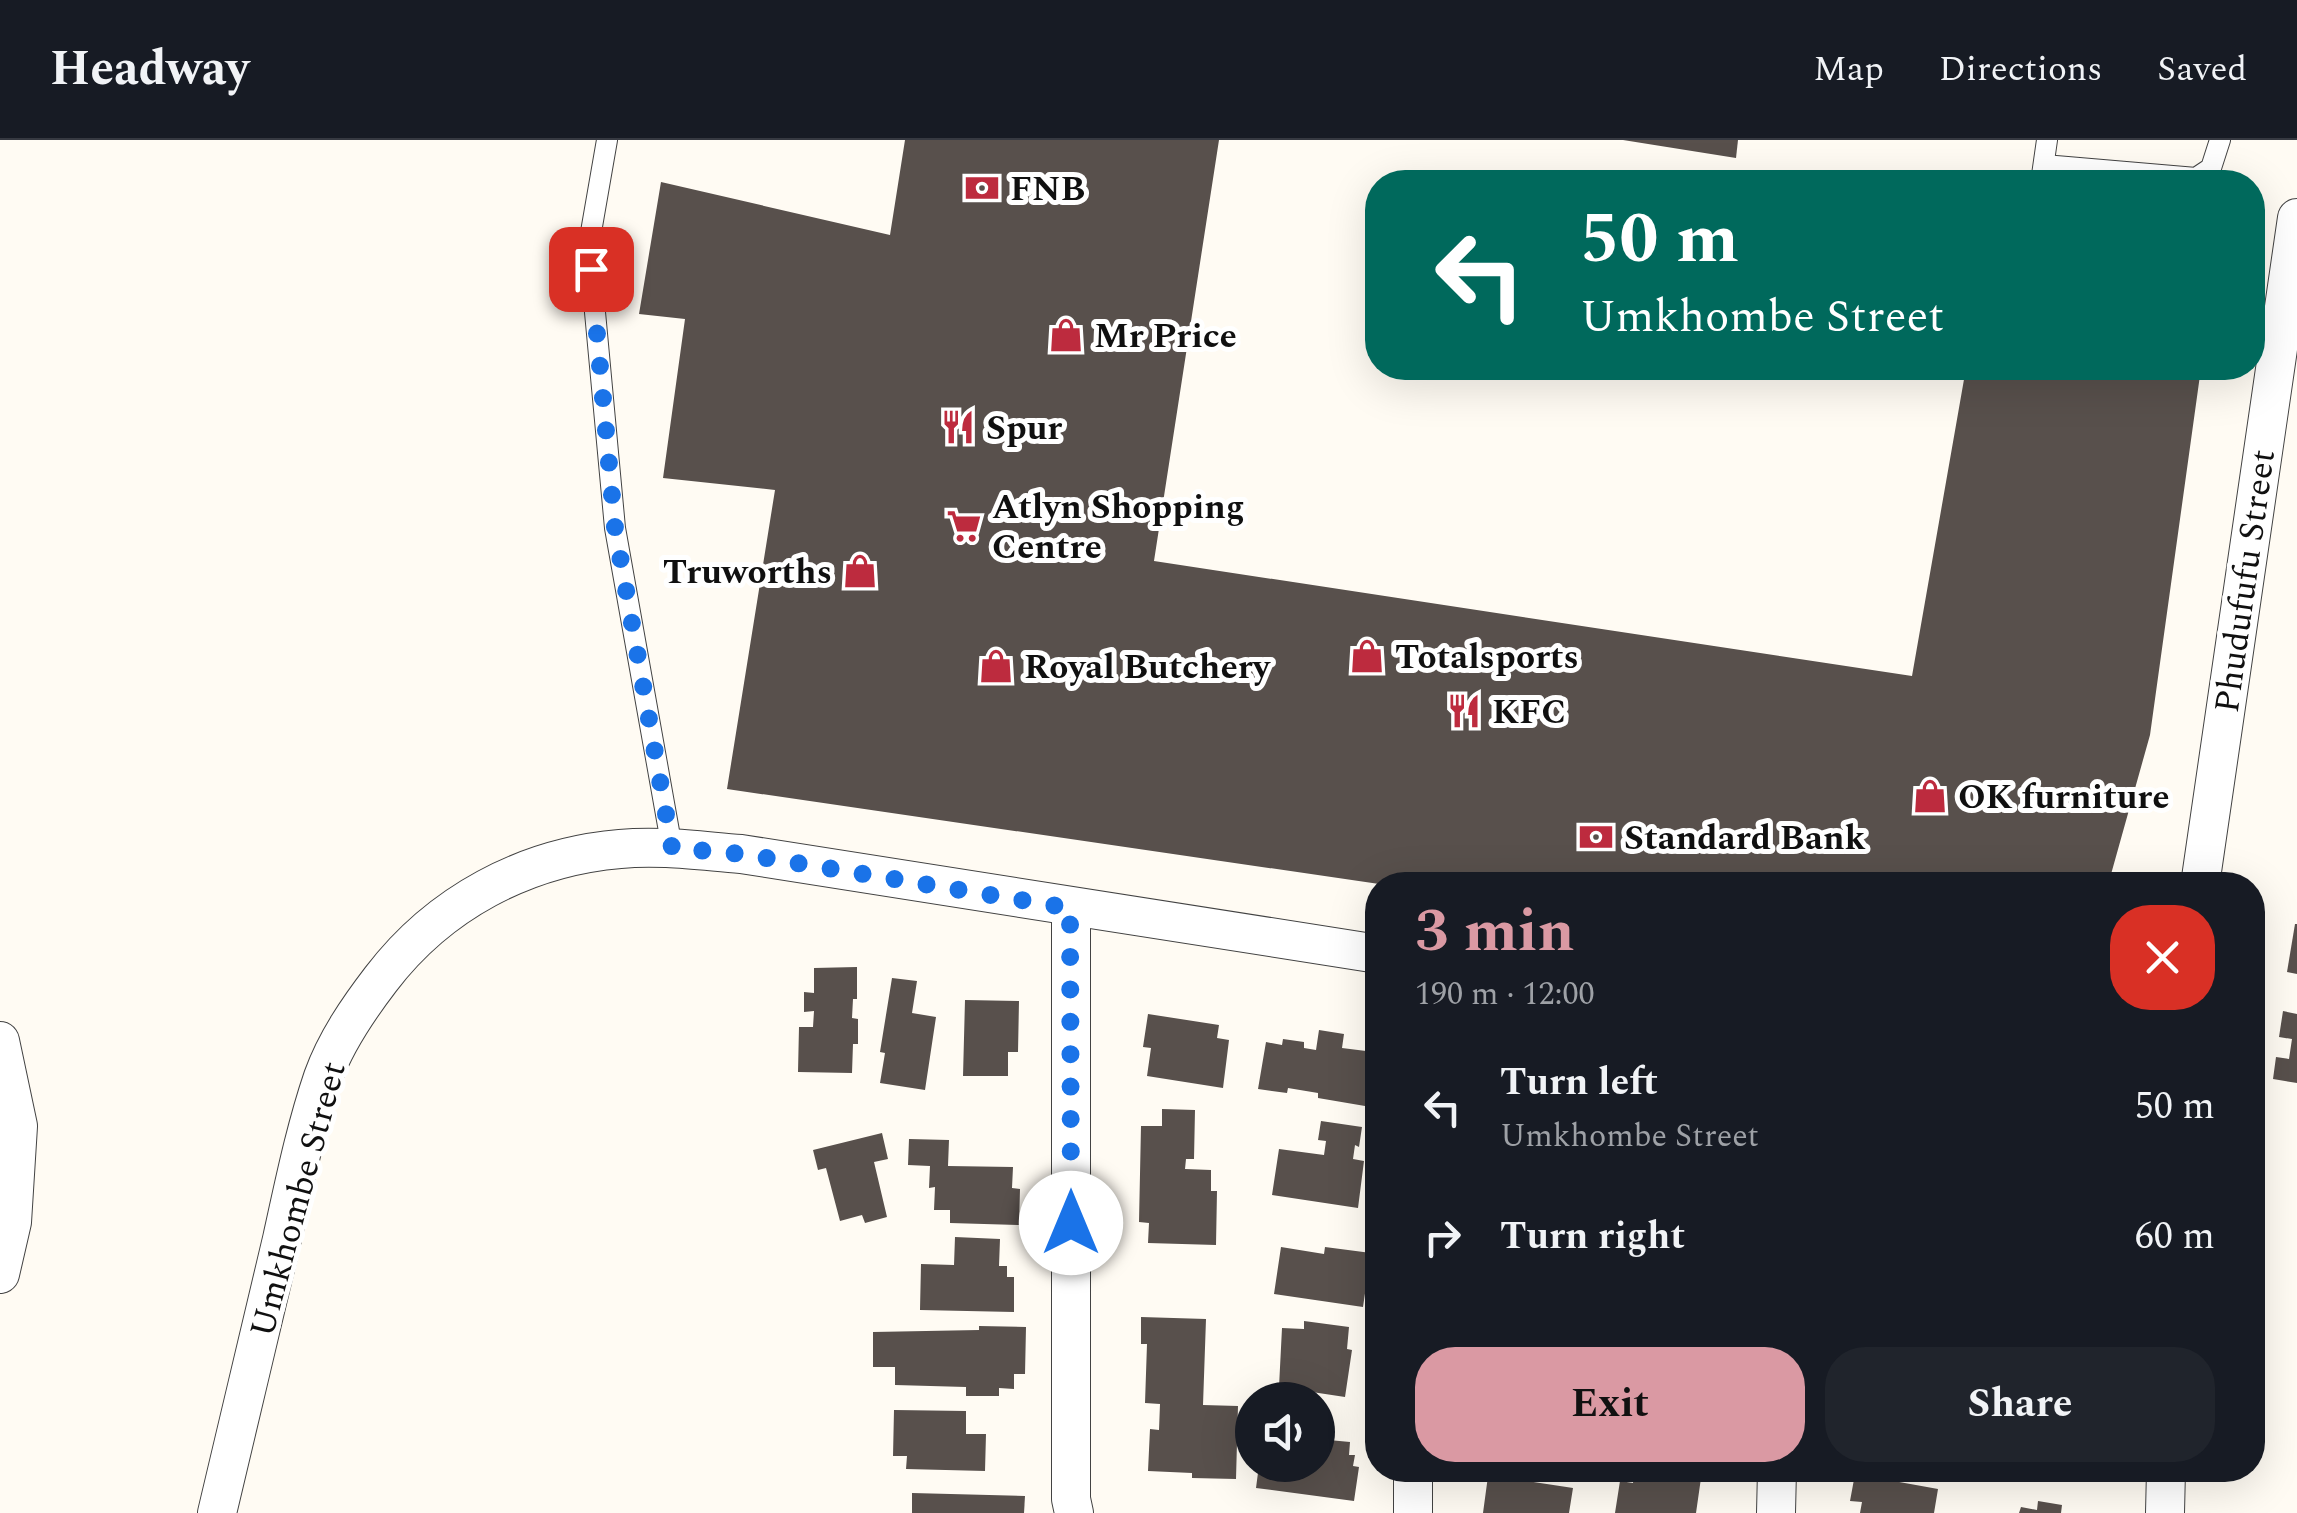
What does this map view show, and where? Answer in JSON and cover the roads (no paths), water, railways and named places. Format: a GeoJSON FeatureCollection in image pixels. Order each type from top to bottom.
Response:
{"type":"FeatureCollection","features":[{"type":"Feature","properties":{"kind":"street","name":"Phudufufu Street"},"geometry":{"type":"LineString","coordinates":[[2202,872],[2297,218]]}},
{"type":"Feature","properties":{"kind":"street","name":"Umkhombe Street"},"geometry":{"type":"LineString","coordinates":[[217,1513],[324,1074],[352,1016],[399,956],[449,912],[506,876],[562,858],[620,849],[672,848],[742,854],[1365,952]]}},
{"type":"Feature","properties":{"kind":"street"},"geometry":{"type":"LineString","coordinates":[[1070,908],[1074,1513]]}},
{"type":"Feature","properties":{"kind":"street"},"geometry":{"type":"LineString","coordinates":[[0,1041],[18,1126],[12,1222],[0,1274]]}},
{"type":"Feature","properties":{"kind":"street"},"geometry":{"type":"LineString","coordinates":[[1413,1482],[1413,1513]]}},
{"type":"Feature","properties":{"kind":"street"},"geometry":{"type":"LineString","coordinates":[[1776,1513],[1777,1482]]}},
{"type":"Feature","properties":{"kind":"street"},"geometry":{"type":"LineString","coordinates":[[2165,1513],[2166,1482]]}},
{"type":"Feature","properties":{"kind":"lane"},"geometry":{"type":"LineString","coordinates":[[607,140],[591,232],[593,289],[615,528],[672,848]]}},
{"type":"Feature","properties":{"kind":"lane"},"geometry":{"type":"LineString","coordinates":[[2043,170],[2047,140]]}},
{"type":"Feature","properties":{"kind":"lane"},"geometry":{"type":"LineString","coordinates":[[2208,170],[2220,140]]}},
{"type":"Feature","properties":{"kind":"place","name":"FNB"},"geometry":{"type":"Point","coordinates":[982,188]}},
{"type":"Feature","properties":{"kind":"place","name":"Mr Price"},"geometry":{"type":"Point","coordinates":[1066,335]}},
{"type":"Feature","properties":{"kind":"place","name":"Spur"},"geometry":{"type":"Point","coordinates":[958,427]}},
{"type":"Feature","properties":{"kind":"place","name":"Atlyn Shopping Centre"},"geometry":{"type":"Point","coordinates":[964,526]}},
{"type":"Feature","properties":{"kind":"place","name":"Truworths"},"geometry":{"type":"Point","coordinates":[860,571]}},
{"type":"Feature","properties":{"kind":"place","name":"Totalsports"},"geometry":{"type":"Point","coordinates":[1367,656]}},
{"type":"Feature","properties":{"kind":"place","name":"Royal Butchery"},"geometry":{"type":"Point","coordinates":[996,666]}},
{"type":"Feature","properties":{"kind":"place","name":"KFC"},"geometry":{"type":"Point","coordinates":[1464,711]}},
{"type":"Feature","properties":{"kind":"place","name":"OK furniture"},"geometry":{"type":"Point","coordinates":[1930,796]}},
{"type":"Feature","properties":{"kind":"place","name":"Standard Bank"},"geometry":{"type":"Point","coordinates":[1596,837]}}]}
